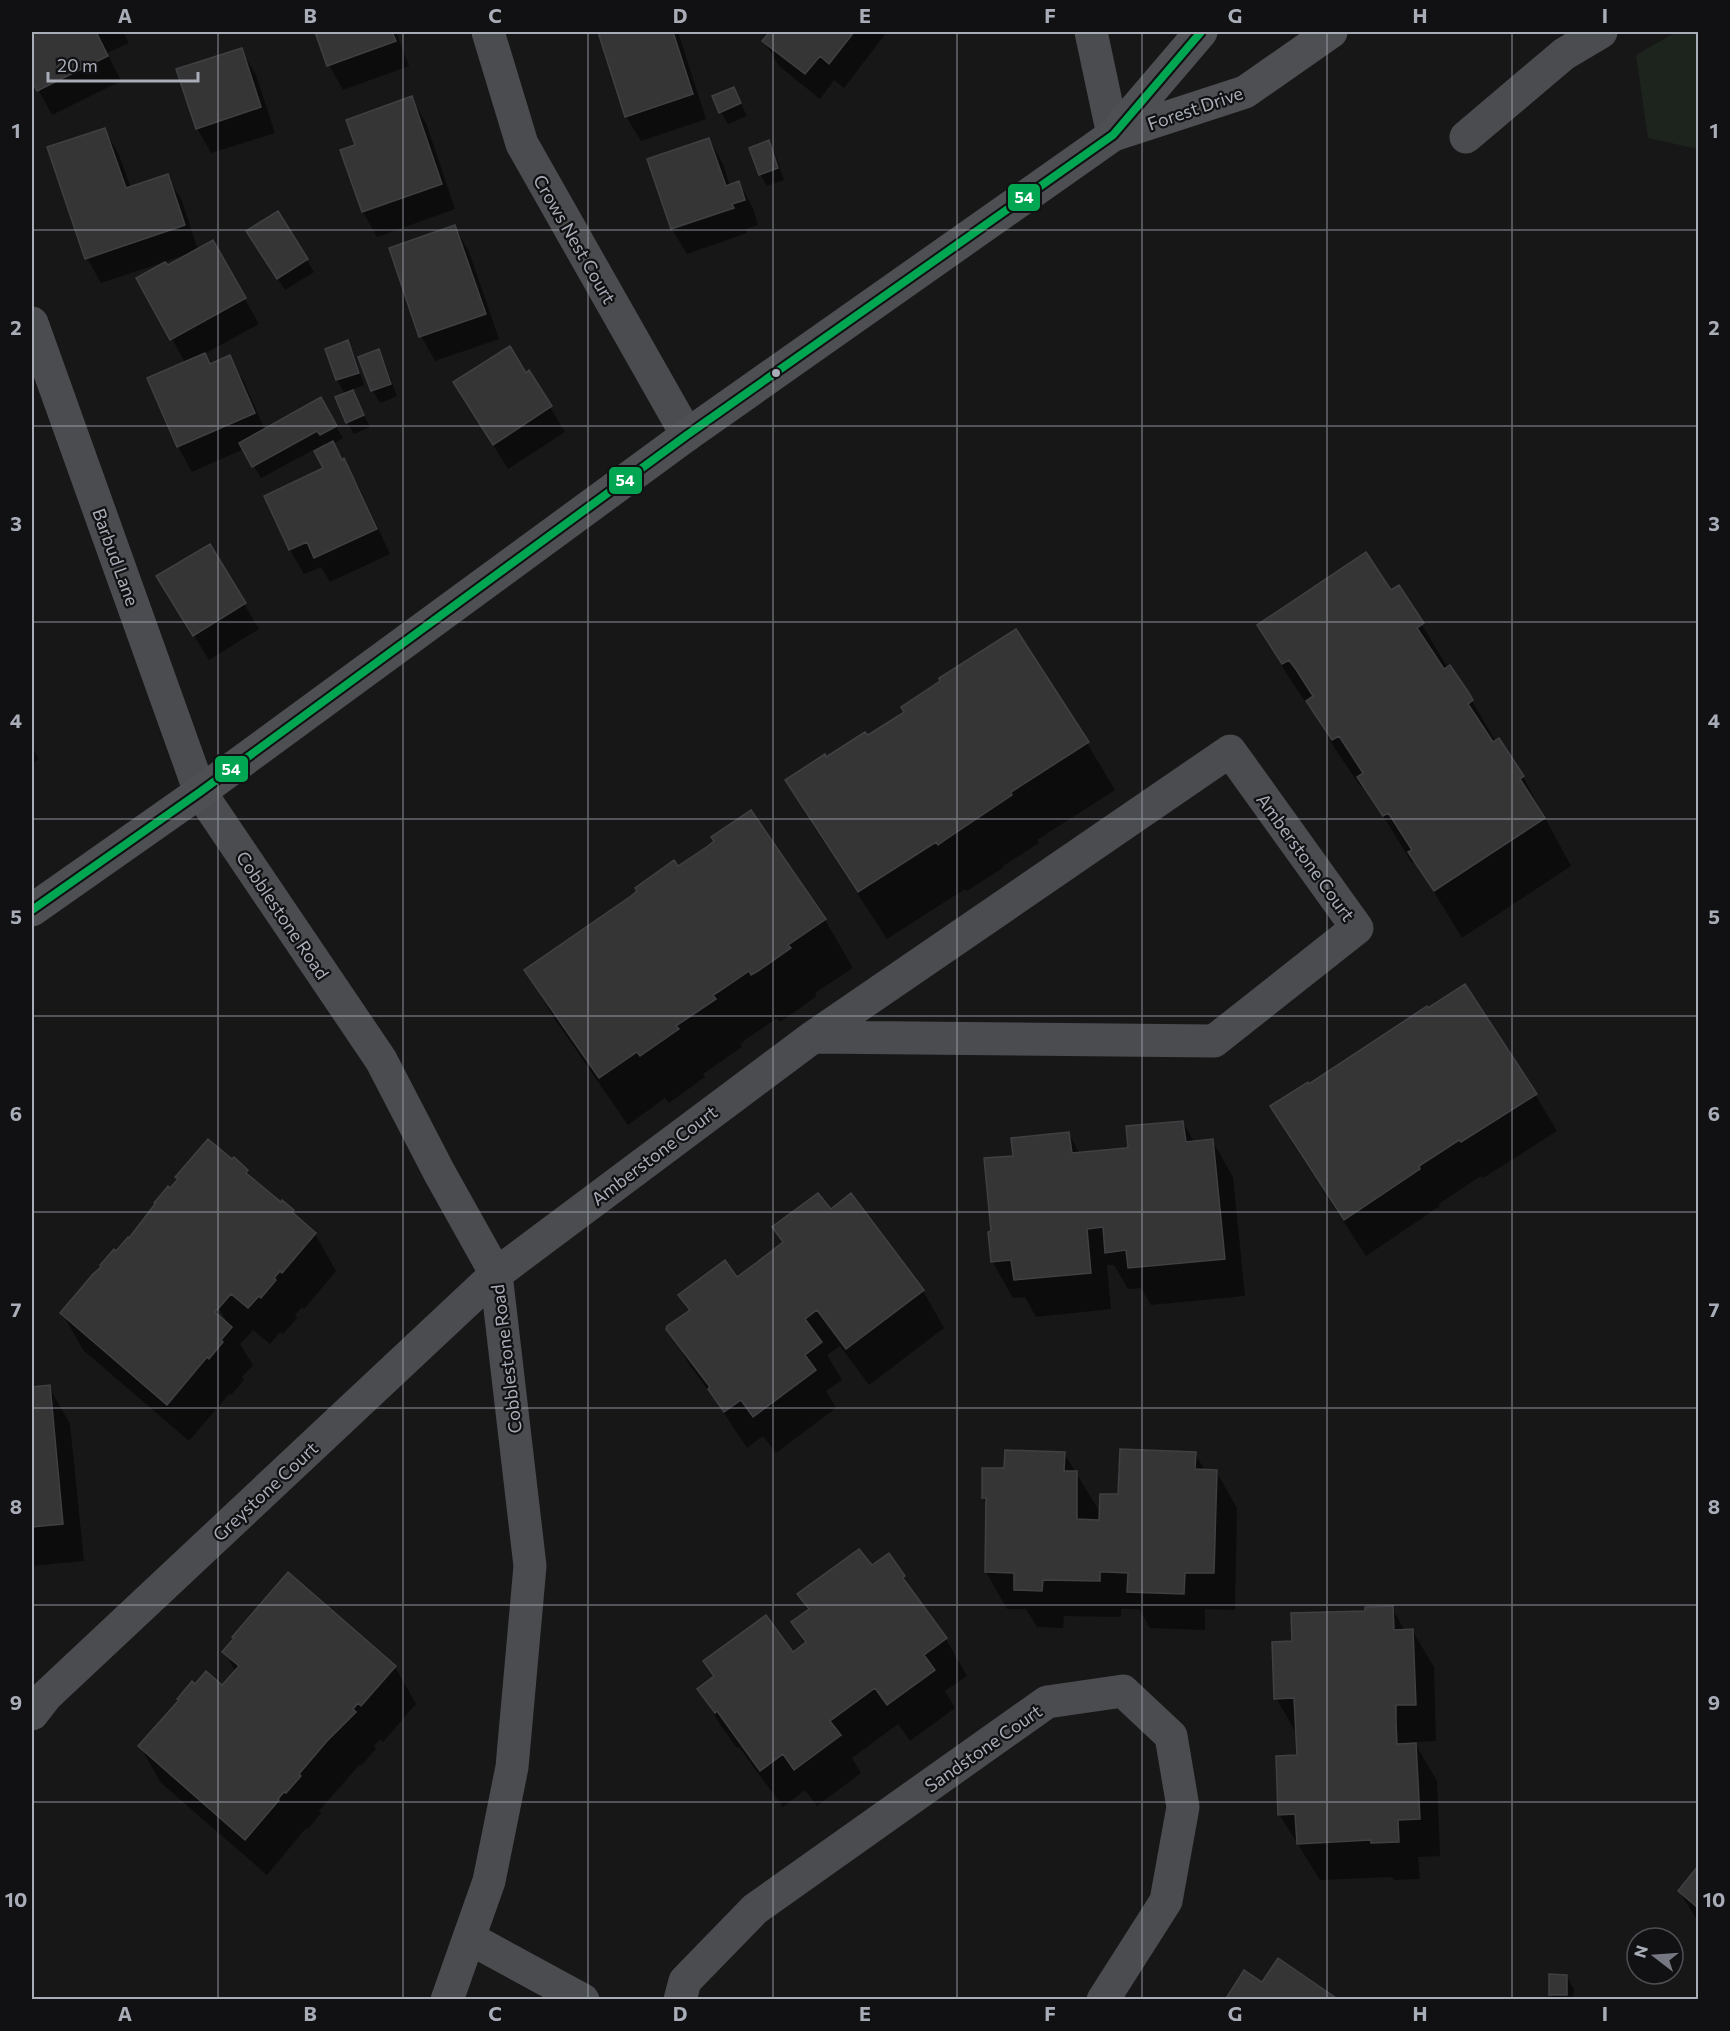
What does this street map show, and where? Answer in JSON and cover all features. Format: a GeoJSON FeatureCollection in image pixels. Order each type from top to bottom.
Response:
{"type":"FeatureCollection","features":[{"type":"Feature","properties":{"kind":"main road","name":"Forest Drive"},"geometry":{"type":"LineString","coordinates":[[32,910],[200,792],[687,435],[1113,135],[1202,32]]}},
{"type":"Feature","properties":{"kind":"main road","name":"Forest Drive"},"geometry":{"type":"LineString","coordinates":[[1113,135],[1245,92],[1331,32]]}},
{"type":"Feature","properties":{"kind":"street","name":"Crows Nest Court"},"geometry":{"type":"LineString","coordinates":[[488,32],[522,144],[687,435]]}},
{"type":"Feature","properties":{"kind":"street"},"geometry":{"type":"LineString","coordinates":[[1091,32],[1113,135]]}},
{"type":"Feature","properties":{"kind":"street"},"geometry":{"type":"LineString","coordinates":[[1466,137],[1564,54],[1601,32]]}},
{"type":"Feature","properties":{"kind":"street","name":"Barbud Lane"},"geometry":{"type":"LineString","coordinates":[[32,323],[200,792]]}},
{"type":"Feature","properties":{"kind":"street","name":"Amberstone Court"},"geometry":{"type":"LineString","coordinates":[[496,1274],[813,1037],[1230,751],[1357,928],[1214,1041],[813,1037]]}},
{"type":"Feature","properties":{"kind":"street","name":"Cobblestone Road"},"geometry":{"type":"LineString","coordinates":[[200,792],[381,1060],[439,1172],[496,1274],[530,1566],[512,1767],[489,1881],[447,2000]]}},
{"type":"Feature","properties":{"kind":"street","name":"Greystone Court"},"geometry":{"type":"LineString","coordinates":[[33,1711],[45,1696],[496,1274]]}},
{"type":"Feature","properties":{"kind":"street","name":"Sandstone Court"},"geometry":{"type":"LineString","coordinates":[[680,2000],[686,1981],[755,1909],[1047,1702],[1123,1690],[1171,1736],[1183,1807],[1166,1901],[1103,2000]]}},
{"type":"Feature","properties":{"kind":"street"},"geometry":{"type":"LineString","coordinates":[[469,1938],[583,2000]]}},
{"type":"Feature","properties":{"kind":"shaded area"},"geometry":{"type":"Polygon","coordinates":[[[1676,32],[1698,32],[1698,149],[1648,138],[1636,55],[1676,32]]]}},
{"type":"Feature","properties":{"kind":"building"},"geometry":{"type":"Polygon","coordinates":[[[32,32],[96,32],[108,56],[37,91],[32,81],[32,32]]]}},
{"type":"Feature","properties":{"kind":"building"},"geometry":{"type":"Polygon","coordinates":[[[315,32],[392,32],[396,41],[327,66],[315,32]]]}},
{"type":"Feature","properties":{"kind":"building"},"geometry":{"type":"Polygon","coordinates":[[[598,32],[673,32],[693,94],[625,117],[598,32]]]}},
{"type":"Feature","properties":{"kind":"building"},"geometry":{"type":"Polygon","coordinates":[[[770,32],[854,32],[829,64],[820,56],[805,74],[762,41],[770,32]]]}},
{"type":"Feature","properties":{"kind":"building"},"geometry":{"type":"Polygon","coordinates":[[[242,48],[261,107],[196,129],[176,69],[242,48]]]}},
{"type":"Feature","properties":{"kind":"building"},"geometry":{"type":"Polygon","coordinates":[[[734,87],[741,103],[719,113],[712,96],[734,87]]]}},
{"type":"Feature","properties":{"kind":"building"},"geometry":{"type":"Polygon","coordinates":[[[412,96],[442,184],[362,212],[340,150],[355,145],[346,120],[412,96]]]}},
{"type":"Feature","properties":{"kind":"building"},"geometry":{"type":"Polygon","coordinates":[[[105,128],[126,188],[168,174],[185,225],[85,259],[47,147],[105,128]]]}},
{"type":"Feature","properties":{"kind":"building"},"geometry":{"type":"Polygon","coordinates":[[[709,138],[726,186],[739,181],[745,200],[732,204],[734,208],[671,229],[647,159],[709,138]]]}},
{"type":"Feature","properties":{"kind":"building"},"geometry":{"type":"Polygon","coordinates":[[[769,140],[778,168],[759,175],[749,148],[769,140]]]}},
{"type":"Feature","properties":{"kind":"building"},"geometry":{"type":"Polygon","coordinates":[[[278,211],[308,259],[277,279],[246,231],[278,211]]]}},
{"type":"Feature","properties":{"kind":"building"},"geometry":{"type":"Polygon","coordinates":[[[455,225],[486,314],[419,337],[389,248],[455,225]]]}},
{"type":"Feature","properties":{"kind":"building"},"geometry":{"type":"Polygon","coordinates":[[[213,240],[246,298],[170,340],[136,278],[165,262],[168,265],[213,240]]]}},
{"type":"Feature","properties":{"kind":"building"},"geometry":{"type":"Polygon","coordinates":[[[348,340],[359,373],[336,380],[325,349],[348,340]]]}},
{"type":"Feature","properties":{"kind":"building"},"geometry":{"type":"Polygon","coordinates":[[[510,346],[526,373],[529,370],[552,406],[493,445],[453,382],[510,346]]]}},
{"type":"Feature","properties":{"kind":"building"},"geometry":{"type":"Polygon","coordinates":[[[379,349],[391,384],[371,391],[358,357],[379,349]]]}},
{"type":"Feature","properties":{"kind":"building"},"geometry":{"type":"Polygon","coordinates":[[[205,353],[210,364],[230,355],[255,413],[177,447],[147,378],[205,353]]]}},
{"type":"Feature","properties":{"kind":"building"},"geometry":{"type":"Polygon","coordinates":[[[353,390],[364,415],[346,423],[335,397],[353,390]]]}},
{"type":"Feature","properties":{"kind":"building"},"geometry":{"type":"Polygon","coordinates":[[[321,397],[337,426],[320,435],[317,431],[252,467],[239,443],[321,397]]]}},
{"type":"Feature","properties":{"kind":"building"},"geometry":{"type":"Polygon","coordinates":[[[333,441],[342,460],[344,458],[377,529],[314,558],[307,542],[289,550],[264,496],[323,468],[314,451],[333,441]]]}},
{"type":"Feature","properties":{"kind":"building"},"geometry":{"type":"Polygon","coordinates":[[[210,544],[246,603],[193,636],[156,576],[210,544]]]}},
{"type":"Feature","properties":{"kind":"building"},"geometry":{"type":"Polygon","coordinates":[[[1366,552],[1391,590],[1399,585],[1424,623],[1417,628],[1444,669],[1450,665],[1469,693],[1473,700],[1468,704],[1493,742],[1499,738],[1524,776],[1520,779],[1545,818],[1434,891],[1408,852],[1412,850],[1391,817],[1388,813],[1383,816],[1357,777],[1363,773],[1339,736],[1332,740],[1306,701],[1313,696],[1297,671],[1289,660],[1282,664],[1257,625],[1366,552]]]}},
{"type":"Feature","properties":{"kind":"building"},"geometry":{"type":"Polygon","coordinates":[[[1016,629],[1089,742],[1011,792],[1012,795],[938,845],[936,842],[858,892],[785,780],[825,754],[826,757],[865,732],[868,735],[898,716],[904,712],[901,707],[940,681],[939,678],[1016,629]]]}},
{"type":"Feature","properties":{"kind":"building"},"geometry":{"type":"Polygon","coordinates":[[[751,810],[826,919],[788,945],[791,948],[758,971],[751,975],[749,971],[713,995],[716,999],[676,1026],[679,1029],[640,1056],[637,1052],[599,1078],[524,970],[631,896],[637,891],[635,888],[674,860],[678,866],[708,846],[714,841],[711,837],[751,810]]]}},
{"type":"Feature","properties":{"kind":"building"},"geometry":{"type":"Polygon","coordinates":[[[1465,984],[1537,1094],[1419,1166],[1420,1169],[1344,1220],[1270,1106],[1308,1082],[1309,1084],[1427,1006],[1428,1008],[1465,984]]]}},
{"type":"Feature","properties":{"kind":"building"},"geometry":{"type":"Polygon","coordinates":[[[1183,1121],[1186,1142],[1213,1139],[1225,1259],[1128,1268],[1126,1250],[1105,1253],[1103,1227],[1087,1229],[1091,1273],[1014,1280],[1011,1260],[991,1262],[988,1232],[991,1231],[984,1158],[1013,1156],[1011,1138],[1069,1132],[1072,1153],[1126,1148],[1128,1147],[1126,1126],[1183,1121]]]}},
{"type":"Feature","properties":{"kind":"building"},"geometry":{"type":"Polygon","coordinates":[[[208,1139],[232,1159],[234,1157],[248,1170],[246,1173],[294,1210],[292,1212],[316,1233],[282,1273],[280,1271],[274,1278],[276,1280],[261,1298],[259,1296],[248,1308],[231,1294],[215,1312],[232,1327],[209,1359],[207,1357],[167,1405],[60,1313],[114,1249],[116,1251],[129,1238],[154,1203],[168,1186],[170,1188],[178,1179],[175,1177],[208,1139]]]}},
{"type":"Feature","properties":{"kind":"building"},"geometry":{"type":"Polygon","coordinates":[[[818,1193],[831,1209],[851,1193],[924,1290],[846,1349],[817,1310],[805,1319],[822,1342],[805,1355],[816,1370],[753,1417],[741,1400],[724,1412],[708,1389],[710,1387],[666,1329],[690,1310],[678,1295],[725,1260],[737,1277],[783,1242],[772,1227],[818,1193]]]}},
{"type":"Feature","properties":{"kind":"building"},"geometry":{"type":"Polygon","coordinates":[[[50,1385],[63,1524],[32,1527],[32,1387],[50,1385]]]}},
{"type":"Feature","properties":{"kind":"building"},"geometry":{"type":"Polygon","coordinates":[[[1120,1449],[1196,1452],[1195,1469],[1217,1470],[1214,1573],[1185,1573],[1184,1594],[1127,1592],[1128,1573],[1100,1572],[1100,1581],[1043,1580],[1042,1591],[1014,1590],[1014,1573],[985,1572],[986,1498],[982,1498],[982,1468],[1004,1468],[1005,1450],[1065,1452],[1064,1471],[1077,1471],[1077,1519],[1099,1520],[1100,1494],[1118,1494],[1120,1449]]]}},
{"type":"Feature","properties":{"kind":"building"},"geometry":{"type":"Polygon","coordinates":[[[859,1549],[872,1565],[889,1553],[905,1576],[903,1578],[947,1638],[924,1655],[935,1670],[887,1705],[875,1688],[830,1721],[841,1735],[794,1770],[783,1754],[760,1771],[717,1711],[715,1713],[697,1689],[714,1676],[703,1661],[766,1615],[793,1652],[806,1642],[791,1622],[809,1609],[797,1594],[859,1549]]]}},
{"type":"Feature","properties":{"kind":"building"},"geometry":{"type":"Polygon","coordinates":[[[288,1572],[396,1666],[361,1706],[358,1703],[353,1709],[356,1712],[327,1741],[299,1774],[301,1776],[286,1793],[284,1792],[245,1840],[138,1746],[179,1700],[177,1699],[192,1681],[195,1684],[206,1671],[222,1685],[239,1666],[222,1652],[234,1638],[232,1637],[288,1572]]]}},
{"type":"Feature","properties":{"kind":"building"},"geometry":{"type":"Polygon","coordinates":[[[1393,1606],[1394,1630],[1413,1629],[1416,1705],[1396,1705],[1396,1722],[1397,1744],[1416,1743],[1420,1819],[1398,1820],[1399,1842],[1371,1843],[1371,1840],[1297,1844],[1295,1814],[1278,1815],[1276,1756],[1297,1755],[1294,1698],[1274,1699],[1272,1642],[1292,1641],[1291,1613],[1365,1611],[1365,1607],[1393,1606]]]}},
{"type":"Feature","properties":{"kind":"building"},"geometry":{"type":"Polygon","coordinates":[[[1698,1866],[1698,1908],[1678,1891],[1698,1866]]]}},
{"type":"Feature","properties":{"kind":"building"},"geometry":{"type":"Polygon","coordinates":[[[1278,1958],[1339,2000],[1225,2000],[1244,1970],[1262,1982],[1278,1958]]]}},
{"type":"Feature","properties":{"kind":"building"},"geometry":{"type":"Polygon","coordinates":[[[1549,1974],[1567,1975],[1567,1995],[1549,1995],[1549,1974]]]}},
{"type":"Feature","properties":{"kind":"transit line","name":"54"},"geometry":{"type":"LineString","coordinates":[[32,910],[200,792],[687,435],[1113,135],[1201,32]]}}]}
